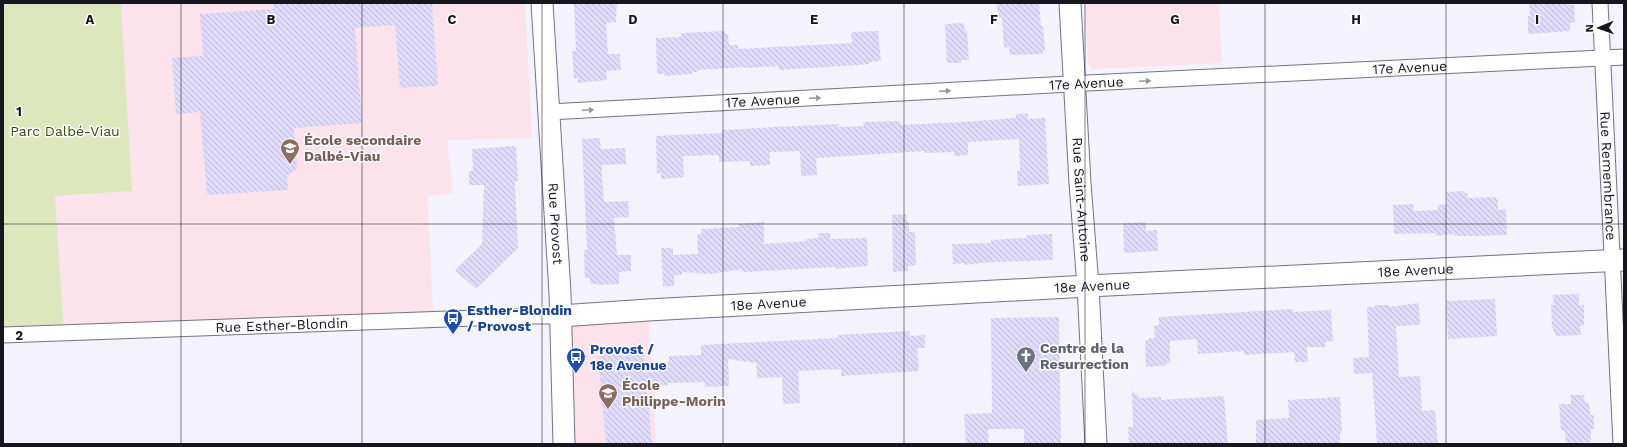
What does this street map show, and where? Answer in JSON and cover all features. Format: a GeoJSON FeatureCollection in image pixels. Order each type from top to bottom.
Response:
{"type":"FeatureCollection","features":[{"type":"Feature","properties":{"kind":"street","name":"Rue Provost"},"geometry":{"type":"LineString","coordinates":[[542,3],[560,316],[564,444]]}},
{"type":"Feature","properties":{"kind":"street","name":"Rue Saint-Antoine"},"geometry":{"type":"LineString","coordinates":[[1070,3],[1088,286],[1096,444]]}},
{"type":"Feature","properties":{"kind":"street","name":"Rue Remembrance"},"geometry":{"type":"LineString","coordinates":[[1600,3],[1618,260],[1621,444]]}},
{"type":"Feature","properties":{"kind":"street","name":"17e Avenue"},"geometry":{"type":"LineString","coordinates":[[549,112],[1624,57]]}},
{"type":"Feature","properties":{"kind":"street","name":"18e Avenue"},"geometry":{"type":"LineString","coordinates":[[560,316],[656,309],[1088,286],[1618,260]]}},
{"type":"Feature","properties":{"kind":"street","name":"Rue Esther-Blondin"},"geometry":{"type":"LineString","coordinates":[[3,335],[560,316]]}},
{"type":"Feature","properties":{"kind":"shaded area","name":"École secondaire Dalbé-Viau"},"geometry":{"type":"Polygon","coordinates":[[[121,3],[525,3],[532,138],[447,140],[453,193],[428,196],[433,314],[64,333],[55,196],[132,191],[121,3]]]}},
{"type":"Feature","properties":{"kind":"shaded area"},"geometry":{"type":"Polygon","coordinates":[[[1085,3],[1219,3],[1222,63],[1092,69],[1088,63],[1085,3]]]}},
{"type":"Feature","properties":{"kind":"shaded area","name":"École Philippe-Morin"},"geometry":{"type":"Polygon","coordinates":[[[648,310],[656,444],[564,444],[560,316],[648,310]]]}},
{"type":"Feature","properties":{"kind":"green space","name":"Parc Dalbé-Viau"},"geometry":{"type":"Polygon","coordinates":[[[3,3],[121,3],[132,191],[55,196],[64,333],[3,335],[3,3]]]}},
{"type":"Feature","properties":{"kind":"building","name":"École secondaire Dalbé-Viau"},"geometry":{"type":"Polygon","coordinates":[[[273,3],[432,3],[438,86],[400,88],[395,25],[355,28],[362,123],[294,128],[297,169],[287,176],[288,190],[207,195],[200,112],[176,114],[172,58],[203,56],[200,14],[273,9],[273,3]]]}},
{"type":"Feature","properties":{"kind":"building"},"geometry":{"type":"Polygon","coordinates":[[[574,3],[617,3],[616,22],[606,23],[608,54],[620,54],[621,70],[606,71],[607,80],[578,83],[578,78],[574,78],[572,51],[576,51],[574,3]]]}},
{"type":"Feature","properties":{"kind":"building"},"geometry":{"type":"Polygon","coordinates":[[[997,3],[1039,3],[1045,50],[1043,51],[1043,54],[1010,55],[1009,47],[1004,48],[1002,17],[998,18],[997,3]]]}},
{"type":"Feature","properties":{"kind":"building"},"geometry":{"type":"Polygon","coordinates":[[[1529,3],[1569,3],[1569,5],[1574,5],[1575,23],[1570,23],[1570,31],[1528,34],[1528,16],[1530,16],[1529,3]]]}},
{"type":"Feature","properties":{"kind":"building"},"geometry":{"type":"Polygon","coordinates":[[[964,23],[965,31],[967,31],[969,60],[961,60],[961,63],[947,63],[945,24],[964,23]]]}},
{"type":"Feature","properties":{"kind":"building"},"geometry":{"type":"Polygon","coordinates":[[[725,31],[725,34],[728,34],[729,45],[738,45],[738,49],[852,43],[851,32],[878,31],[881,61],[869,62],[869,64],[779,70],[778,66],[745,67],[698,70],[698,72],[692,72],[692,74],[664,76],[664,74],[657,74],[656,38],[681,37],[681,33],[725,31]]]}},
{"type":"Feature","properties":{"kind":"building"},"geometry":{"type":"Polygon","coordinates":[[[1028,113],[1028,119],[1045,118],[1049,184],[1018,186],[1017,171],[1020,171],[1019,139],[968,142],[968,155],[954,156],[954,152],[925,153],[925,151],[816,158],[817,175],[801,176],[800,151],[770,152],[770,165],[750,166],[750,161],[719,162],[719,155],[683,156],[684,177],[661,179],[661,173],[657,173],[656,136],[722,133],[722,130],[776,127],[839,124],[839,127],[864,126],[863,122],[900,121],[901,125],[964,122],[1016,118],[1016,114],[1028,113]]]}},
{"type":"Feature","properties":{"kind":"building"},"geometry":{"type":"Polygon","coordinates":[[[600,138],[601,149],[625,148],[626,164],[602,165],[604,202],[628,201],[629,217],[614,218],[617,255],[631,255],[631,271],[619,272],[619,284],[590,284],[590,278],[585,278],[584,250],[587,250],[582,139],[600,138]]]}},
{"type":"Feature","properties":{"kind":"building"},"geometry":{"type":"Polygon","coordinates":[[[513,146],[516,148],[518,181],[515,181],[515,185],[518,248],[476,289],[455,270],[482,244],[484,185],[469,185],[469,171],[473,171],[472,149],[513,146]]]}},
{"type":"Feature","properties":{"kind":"building"},"geometry":{"type":"Polygon","coordinates":[[[1463,191],[1464,193],[1467,193],[1468,198],[1496,197],[1496,199],[1498,199],[1498,210],[1506,209],[1507,235],[1454,236],[1454,234],[1436,236],[1435,233],[1394,234],[1393,205],[1413,204],[1414,211],[1438,210],[1438,205],[1447,204],[1446,192],[1463,191]]]}},
{"type":"Feature","properties":{"kind":"building"},"geometry":{"type":"Polygon","coordinates":[[[906,214],[907,222],[909,222],[909,232],[915,232],[916,265],[908,266],[908,271],[893,272],[892,215],[906,214]]]}},
{"type":"Feature","properties":{"kind":"building"},"geometry":{"type":"Polygon","coordinates":[[[764,222],[764,244],[806,241],[805,239],[819,238],[818,233],[830,233],[831,239],[867,238],[868,266],[835,269],[835,267],[744,272],[742,269],[711,274],[682,272],[682,275],[674,275],[674,286],[663,286],[661,248],[673,248],[673,255],[698,254],[697,234],[701,234],[701,229],[739,227],[738,224],[764,222]]]}},
{"type":"Feature","properties":{"kind":"building"},"geometry":{"type":"Polygon","coordinates":[[[1146,222],[1146,231],[1157,230],[1158,251],[1124,253],[1123,223],[1146,222]]]}},
{"type":"Feature","properties":{"kind":"building"},"geometry":{"type":"Polygon","coordinates":[[[1052,234],[1053,260],[992,262],[965,265],[965,263],[953,264],[952,244],[991,243],[991,240],[1027,238],[1027,235],[1052,234]]]}},
{"type":"Feature","properties":{"kind":"building"},"geometry":{"type":"Polygon","coordinates":[[[1579,294],[1579,305],[1584,305],[1584,325],[1580,326],[1581,335],[1555,336],[1555,331],[1553,331],[1552,328],[1551,305],[1554,305],[1553,295],[1579,294]]]}},
{"type":"Feature","properties":{"kind":"building"},"geometry":{"type":"Polygon","coordinates":[[[1495,299],[1497,336],[1448,339],[1446,301],[1495,299]]]}},
{"type":"Feature","properties":{"kind":"building"},"geometry":{"type":"Polygon","coordinates":[[[1419,303],[1420,325],[1396,326],[1399,377],[1420,376],[1422,411],[1435,410],[1438,444],[1377,444],[1372,373],[1354,374],[1353,358],[1369,357],[1367,307],[1375,307],[1375,305],[1389,305],[1389,307],[1419,303]]]}},
{"type":"Feature","properties":{"kind":"building"},"geometry":{"type":"Polygon","coordinates":[[[1293,309],[1293,312],[1331,310],[1333,341],[1325,342],[1325,347],[1307,347],[1308,362],[1295,362],[1294,352],[1244,355],[1244,351],[1198,354],[1197,339],[1170,341],[1170,363],[1167,363],[1167,365],[1146,367],[1145,340],[1155,338],[1154,326],[1159,325],[1159,317],[1293,309]]]}},
{"type":"Feature","properties":{"kind":"building","name":"Centre de la Resurrection"},"geometry":{"type":"Polygon","coordinates":[[[1059,317],[1061,444],[1024,444],[1024,429],[988,429],[989,444],[966,444],[964,414],[992,413],[991,318],[1059,317]]]}},
{"type":"Feature","properties":{"kind":"building"},"geometry":{"type":"Polygon","coordinates":[[[909,331],[910,336],[925,335],[925,348],[917,348],[919,371],[841,376],[841,369],[798,371],[800,403],[783,404],[782,377],[757,378],[756,363],[728,359],[729,386],[705,387],[704,382],[668,383],[668,385],[647,386],[652,444],[606,444],[598,354],[643,350],[645,363],[669,362],[669,356],[701,355],[701,345],[838,338],[838,335],[909,331]]]}},
{"type":"Feature","properties":{"kind":"building"},"geometry":{"type":"Polygon","coordinates":[[[1132,391],[1141,398],[1161,397],[1161,400],[1224,396],[1228,444],[1129,444],[1128,427],[1133,427],[1132,391]]]}},
{"type":"Feature","properties":{"kind":"building"},"geometry":{"type":"Polygon","coordinates":[[[1571,395],[1584,395],[1585,403],[1589,403],[1590,415],[1594,415],[1594,429],[1591,429],[1591,442],[1566,443],[1565,431],[1561,431],[1559,404],[1571,404],[1571,395]]]}},
{"type":"Feature","properties":{"kind":"building"},"geometry":{"type":"Polygon","coordinates":[[[1340,397],[1342,433],[1340,433],[1340,444],[1256,444],[1256,420],[1289,418],[1288,400],[1340,397]]]}},
{"type":"Feature","properties":{"kind":"place","name":"École secondaire Dalbé-Viau"},"geometry":{"type":"Point","coordinates":[290,165]}},
{"type":"Feature","properties":{"kind":"place","name":"Esther-Blondin / Provost"},"geometry":{"type":"Point","coordinates":[453,335]}},
{"type":"Feature","properties":{"kind":"place","name":"Centre de la Resurrection"},"geometry":{"type":"Point","coordinates":[1026,373]}},
{"type":"Feature","properties":{"kind":"place","name":"Provost / 18e Avenue"},"geometry":{"type":"Point","coordinates":[576,374]}},
{"type":"Feature","properties":{"kind":"place","name":"École Philippe-Morin"},"geometry":{"type":"Point","coordinates":[608,410]}}]}
